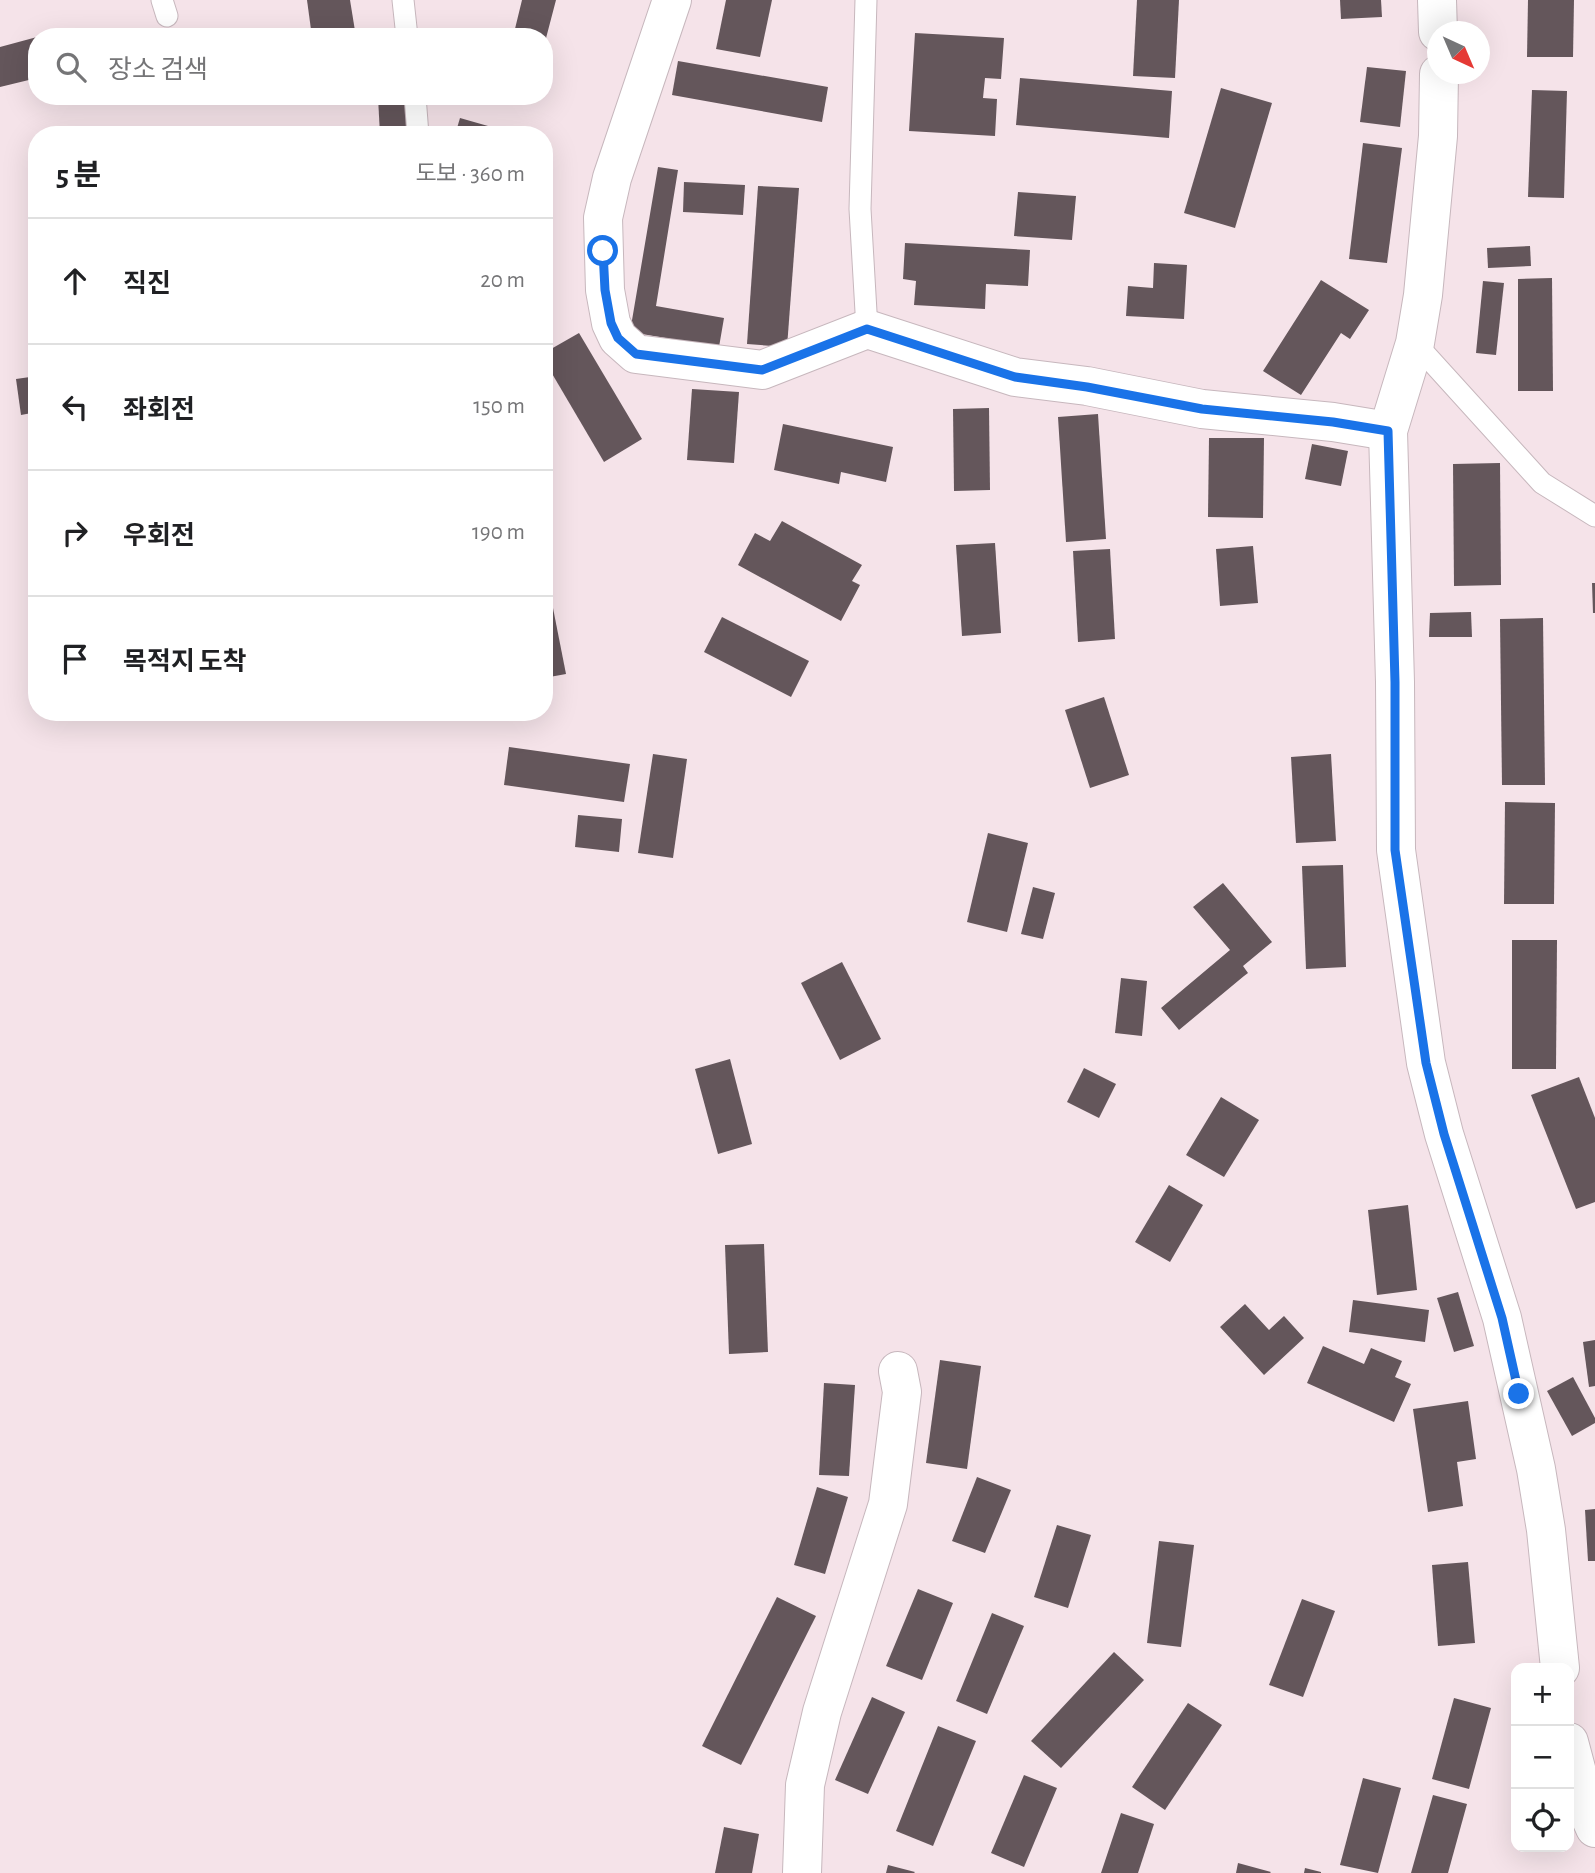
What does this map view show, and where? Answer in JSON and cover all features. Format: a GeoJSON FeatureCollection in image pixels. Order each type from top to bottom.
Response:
{"type":"FeatureCollection","features":[{"type":"Feature","properties":{"kind":"street"},"geometry":{"type":"LineString","coordinates":[[672,0],[612,178],[603,218],[605,290],[611,323],[618,338],[636,354],[762,370],[867,329],[1015,377],[1087,387],[1202,409],[1333,422],[1388,431]]}},
{"type":"Feature","properties":{"kind":"street"},"geometry":{"type":"LineString","coordinates":[[1437,0],[1438,21]]}},
{"type":"Feature","properties":{"kind":"street"},"geometry":{"type":"LineString","coordinates":[[1439,84],[1438,136],[1423,295],[1415,343],[1388,431],[1395,682],[1395,850],[1426,1063],[1444,1134],[1502,1318],[1536,1469],[1546,1531],[1559,1663]]}},
{"type":"Feature","properties":{"kind":"street"},"geometry":{"type":"LineString","coordinates":[[802,1873],[805,1785],[820,1724],[888,1504],[902,1392],[898,1371]]}},
{"type":"Feature","properties":{"kind":"street"},"geometry":{"type":"LineString","coordinates":[[1574,1761],[1587,1810],[1595,1828]]}},
{"type":"Feature","properties":{"kind":"lane"},"geometry":{"type":"LineString","coordinates":[[403,0],[406,28]]}},
{"type":"Feature","properties":{"kind":"lane"},"geometry":{"type":"LineString","coordinates":[[866,0],[860,209],[867,329]]}},
{"type":"Feature","properties":{"kind":"lane"},"geometry":{"type":"LineString","coordinates":[[416,105],[417,126]]}},
{"type":"Feature","properties":{"kind":"lane"},"geometry":{"type":"LineString","coordinates":[[1415,343],[1542,484],[1595,516]]}},
{"type":"Feature","properties":{"kind":"building"},"geometry":{"type":"Polygon","coordinates":[[[307,0],[350,0],[355,28],[311,28],[307,0]]]}},
{"type":"Feature","properties":{"kind":"building"},"geometry":{"type":"Polygon","coordinates":[[[522,0],[556,0],[549,28],[515,28],[522,0]]]}},
{"type":"Feature","properties":{"kind":"building"},"geometry":{"type":"Polygon","coordinates":[[[726,0],[772,0],[760,57],[716,49],[726,0]]]}},
{"type":"Feature","properties":{"kind":"building"},"geometry":{"type":"Polygon","coordinates":[[[1137,0],[1179,0],[1175,78],[1133,76],[1137,0]]]}},
{"type":"Feature","properties":{"kind":"building"},"geometry":{"type":"Polygon","coordinates":[[[1340,0],[1381,0],[1382,17],[1341,19],[1340,0]]]}},
{"type":"Feature","properties":{"kind":"building"},"geometry":{"type":"Polygon","coordinates":[[[1528,0],[1574,0],[1573,57],[1527,57],[1528,0]]]}},
{"type":"Feature","properties":{"kind":"building"},"geometry":{"type":"Polygon","coordinates":[[[915,33],[1004,38],[1001,79],[985,78],[983,98],[997,99],[995,136],[909,131],[915,33]]]}},
{"type":"Feature","properties":{"kind":"building"},"geometry":{"type":"Polygon","coordinates":[[[28,39],[28,80],[0,87],[0,47],[28,39]]]}},
{"type":"Feature","properties":{"kind":"building"},"geometry":{"type":"Polygon","coordinates":[[[678,61],[828,87],[822,122],[672,95],[678,61]]]}},
{"type":"Feature","properties":{"kind":"building"},"geometry":{"type":"Polygon","coordinates":[[[1367,67],[1406,71],[1400,127],[1360,122],[1367,67]]]}},
{"type":"Feature","properties":{"kind":"building"},"geometry":{"type":"Polygon","coordinates":[[[1020,78],[1172,91],[1169,138],[1016,125],[1020,78]]]}},
{"type":"Feature","properties":{"kind":"building"},"geometry":{"type":"Polygon","coordinates":[[[1221,88],[1272,103],[1235,228],[1184,213],[1221,88]]]}},
{"type":"Feature","properties":{"kind":"building"},"geometry":{"type":"Polygon","coordinates":[[[1532,90],[1567,91],[1564,198],[1528,197],[1532,90]]]}},
{"type":"Feature","properties":{"kind":"building"},"geometry":{"type":"Polygon","coordinates":[[[378,105],[406,105],[408,126],[380,126],[378,105]]]}},
{"type":"Feature","properties":{"kind":"building"},"geometry":{"type":"Polygon","coordinates":[[[460,118],[488,126],[458,126],[460,118]]]}},
{"type":"Feature","properties":{"kind":"building"},"geometry":{"type":"Polygon","coordinates":[[[1363,143],[1402,148],[1387,263],[1349,259],[1363,143]]]}},
{"type":"Feature","properties":{"kind":"building"},"geometry":{"type":"Polygon","coordinates":[[[658,167],[678,170],[656,306],[724,318],[719,347],[630,332],[658,167]]]}},
{"type":"Feature","properties":{"kind":"building"},"geometry":{"type":"Polygon","coordinates":[[[684,182],[745,185],[743,215],[683,212],[684,182]]]}},
{"type":"Feature","properties":{"kind":"building"},"geometry":{"type":"Polygon","coordinates":[[[758,186],[799,188],[787,347],[747,344],[758,186]]]}},
{"type":"Feature","properties":{"kind":"building"},"geometry":{"type":"Polygon","coordinates":[[[1018,192],[1076,196],[1072,240],[1014,236],[1018,192]]]}},
{"type":"Feature","properties":{"kind":"building"},"geometry":{"type":"Polygon","coordinates":[[[905,243],[1030,250],[1028,286],[986,284],[985,309],[914,305],[916,281],[903,279],[905,243]]]}},
{"type":"Feature","properties":{"kind":"building"},"geometry":{"type":"Polygon","coordinates":[[[1530,246],[1531,266],[1488,268],[1487,248],[1530,246]]]}},
{"type":"Feature","properties":{"kind":"building"},"geometry":{"type":"Polygon","coordinates":[[[1154,263],[1187,265],[1184,319],[1126,316],[1128,286],[1153,288],[1154,263]]]}},
{"type":"Feature","properties":{"kind":"building"},"geometry":{"type":"Polygon","coordinates":[[[1552,278],[1553,391],[1518,391],[1518,279],[1552,278]]]}},
{"type":"Feature","properties":{"kind":"building"},"geometry":{"type":"Polygon","coordinates":[[[1321,280],[1369,310],[1350,339],[1341,333],[1301,395],[1263,371],[1321,280]]]}},
{"type":"Feature","properties":{"kind":"building"},"geometry":{"type":"Polygon","coordinates":[[[1483,281],[1504,283],[1496,355],[1476,353],[1483,281]]]}},
{"type":"Feature","properties":{"kind":"building"},"geometry":{"type":"Polygon","coordinates":[[[579,333],[642,439],[604,462],[553,375],[553,348],[579,333]]]}},
{"type":"Feature","properties":{"kind":"building"},"geometry":{"type":"Polygon","coordinates":[[[28,377],[28,414],[21,415],[16,379],[28,377]]]}},
{"type":"Feature","properties":{"kind":"building"},"geometry":{"type":"Polygon","coordinates":[[[692,389],[739,392],[734,463],[687,460],[692,389]]]}},
{"type":"Feature","properties":{"kind":"building"},"geometry":{"type":"Polygon","coordinates":[[[989,408],[990,490],[954,491],[953,409],[989,408]]]}},
{"type":"Feature","properties":{"kind":"building"},"geometry":{"type":"Polygon","coordinates":[[[1098,414],[1106,539],[1066,542],[1058,417],[1098,414]]]}},
{"type":"Feature","properties":{"kind":"building"},"geometry":{"type":"Polygon","coordinates":[[[783,424],[893,447],[886,482],[841,472],[839,484],[774,470],[783,424]]]}},
{"type":"Feature","properties":{"kind":"building"},"geometry":{"type":"Polygon","coordinates":[[[1209,438],[1264,438],[1263,518],[1208,517],[1209,438]]]}},
{"type":"Feature","properties":{"kind":"building"},"geometry":{"type":"Polygon","coordinates":[[[1312,444],[1348,451],[1341,486],[1305,479],[1312,444]]]}},
{"type":"Feature","properties":{"kind":"building"},"geometry":{"type":"Polygon","coordinates":[[[1500,463],[1501,585],[1454,586],[1453,464],[1500,463]]]}},
{"type":"Feature","properties":{"kind":"building"},"geometry":{"type":"Polygon","coordinates":[[[782,521],[862,565],[852,581],[860,585],[841,621],[738,565],[755,533],[770,541],[782,521]]]}},
{"type":"Feature","properties":{"kind":"building"},"geometry":{"type":"Polygon","coordinates":[[[995,543],[1001,633],[962,636],[956,545],[995,543]]]}},
{"type":"Feature","properties":{"kind":"building"},"geometry":{"type":"Polygon","coordinates":[[[1253,546],[1258,603],[1220,606],[1216,549],[1253,546]]]}},
{"type":"Feature","properties":{"kind":"building"},"geometry":{"type":"Polygon","coordinates":[[[1110,549],[1115,639],[1078,642],[1073,551],[1110,549]]]}},
{"type":"Feature","properties":{"kind":"building"},"geometry":{"type":"Polygon","coordinates":[[[1592,583],[1595,583],[1595,613],[1593,613],[1592,583]]]}},
{"type":"Feature","properties":{"kind":"building"},"geometry":{"type":"Polygon","coordinates":[[[553,608],[566,674],[553,676],[553,608]]]}},
{"type":"Feature","properties":{"kind":"building"},"geometry":{"type":"Polygon","coordinates":[[[1471,612],[1472,637],[1429,637],[1430,613],[1471,612]]]}},
{"type":"Feature","properties":{"kind":"building"},"geometry":{"type":"Polygon","coordinates":[[[722,617],[809,661],[791,697],[704,652],[722,617]]]}},
{"type":"Feature","properties":{"kind":"building"},"geometry":{"type":"Polygon","coordinates":[[[1543,618],[1545,785],[1502,785],[1500,619],[1543,618]]]}},
{"type":"Feature","properties":{"kind":"building"},"geometry":{"type":"Polygon","coordinates":[[[1104,697],[1129,775],[1090,788],[1065,710],[1104,697]]]}},
{"type":"Feature","properties":{"kind":"building"},"geometry":{"type":"Polygon","coordinates":[[[509,747],[630,764],[624,802],[504,785],[509,747]]]}},
{"type":"Feature","properties":{"kind":"building"},"geometry":{"type":"Polygon","coordinates":[[[653,754],[687,759],[673,858],[638,853],[653,754]]]}},
{"type":"Feature","properties":{"kind":"building"},"geometry":{"type":"Polygon","coordinates":[[[1331,754],[1336,841],[1296,843],[1291,757],[1331,754]]]}},
{"type":"Feature","properties":{"kind":"building"},"geometry":{"type":"Polygon","coordinates":[[[1505,802],[1555,803],[1554,904],[1504,904],[1505,802]]]}},
{"type":"Feature","properties":{"kind":"building"},"geometry":{"type":"Polygon","coordinates":[[[578,815],[622,819],[619,852],[575,847],[578,815]]]}},
{"type":"Feature","properties":{"kind":"building"},"geometry":{"type":"Polygon","coordinates":[[[988,833],[1028,843],[1007,932],[967,922],[988,833]]]}},
{"type":"Feature","properties":{"kind":"building"},"geometry":{"type":"Polygon","coordinates":[[[1343,865],[1346,967],[1306,969],[1302,866],[1343,865]]]}},
{"type":"Feature","properties":{"kind":"building"},"geometry":{"type":"Polygon","coordinates":[[[1223,883],[1272,942],[1243,966],[1248,973],[1179,1030],[1161,1008],[1230,950],[1193,907],[1223,883]]]}},
{"type":"Feature","properties":{"kind":"building"},"geometry":{"type":"Polygon","coordinates":[[[1033,887],[1055,893],[1043,939],[1021,934],[1033,887]]]}},
{"type":"Feature","properties":{"kind":"building"},"geometry":{"type":"Polygon","coordinates":[[[1512,940],[1557,940],[1556,1069],[1512,1069],[1512,940]]]}},
{"type":"Feature","properties":{"kind":"building"},"geometry":{"type":"Polygon","coordinates":[[[842,962],[881,1039],[840,1060],[801,983],[842,962]]]}},
{"type":"Feature","properties":{"kind":"building"},"geometry":{"type":"Polygon","coordinates":[[[1121,978],[1147,981],[1142,1036],[1115,1033],[1121,978]]]}},
{"type":"Feature","properties":{"kind":"building"},"geometry":{"type":"Polygon","coordinates":[[[730,1059],[752,1144],[718,1154],[695,1069],[730,1059]]]}},
{"type":"Feature","properties":{"kind":"building"},"geometry":{"type":"Polygon","coordinates":[[[1084,1068],[1116,1084],[1099,1118],[1067,1102],[1084,1068]]]}},
{"type":"Feature","properties":{"kind":"building"},"geometry":{"type":"Polygon","coordinates":[[[1579,1077],[1595,1118],[1595,1202],[1576,1209],[1531,1095],[1579,1077]]]}},
{"type":"Feature","properties":{"kind":"building"},"geometry":{"type":"Polygon","coordinates":[[[1221,1097],[1259,1120],[1224,1177],[1186,1155],[1221,1097]]]}},
{"type":"Feature","properties":{"kind":"building"},"geometry":{"type":"Polygon","coordinates":[[[1169,1185],[1203,1205],[1170,1262],[1135,1242],[1169,1185]]]}},
{"type":"Feature","properties":{"kind":"building"},"geometry":{"type":"Polygon","coordinates":[[[1408,1205],[1417,1290],[1377,1295],[1368,1210],[1408,1205]]]}},
{"type":"Feature","properties":{"kind":"building"},"geometry":{"type":"Polygon","coordinates":[[[764,1244],[768,1352],[729,1354],[725,1245],[764,1244]]]}},
{"type":"Feature","properties":{"kind":"building"},"geometry":{"type":"Polygon","coordinates":[[[1458,1292],[1474,1346],[1454,1352],[1437,1298],[1458,1292]]]}},
{"type":"Feature","properties":{"kind":"building"},"geometry":{"type":"Polygon","coordinates":[[[1353,1300],[1429,1310],[1425,1342],[1349,1332],[1353,1300]]]}},
{"type":"Feature","properties":{"kind":"building"},"geometry":{"type":"Polygon","coordinates":[[[1245,1304],[1269,1330],[1284,1316],[1304,1338],[1264,1375],[1220,1327],[1245,1304]]]}},
{"type":"Feature","properties":{"kind":"building"},"geometry":{"type":"Polygon","coordinates":[[[1595,1340],[1595,1386],[1589,1387],[1583,1342],[1595,1340]]]}},
{"type":"Feature","properties":{"kind":"building"},"geometry":{"type":"Polygon","coordinates":[[[1323,1346],[1364,1364],[1371,1348],[1402,1361],[1395,1377],[1411,1384],[1394,1422],[1307,1383],[1323,1346]]]}},
{"type":"Feature","properties":{"kind":"building"},"geometry":{"type":"Polygon","coordinates":[[[940,1360],[981,1366],[967,1469],[926,1463],[940,1360]]]}},
{"type":"Feature","properties":{"kind":"building"},"geometry":{"type":"Polygon","coordinates":[[[1573,1377],[1595,1418],[1595,1423],[1572,1436],[1547,1391],[1573,1377]]]}},
{"type":"Feature","properties":{"kind":"building"},"geometry":{"type":"Polygon","coordinates":[[[824,1383],[855,1385],[849,1476],[819,1475],[824,1383]]]}},
{"type":"Feature","properties":{"kind":"building"},"geometry":{"type":"Polygon","coordinates":[[[1468,1401],[1476,1459],[1457,1462],[1463,1506],[1428,1512],[1413,1409],[1468,1401]]]}},
{"type":"Feature","properties":{"kind":"building"},"geometry":{"type":"Polygon","coordinates":[[[977,1477],[1011,1490],[985,1553],[952,1541],[977,1477]]]}},
{"type":"Feature","properties":{"kind":"building"},"geometry":{"type":"Polygon","coordinates":[[[817,1487],[848,1497],[825,1574],[794,1565],[817,1487]]]}},
{"type":"Feature","properties":{"kind":"building"},"geometry":{"type":"Polygon","coordinates":[[[1595,1509],[1595,1561],[1588,1561],[1585,1510],[1595,1509]]]}},
{"type":"Feature","properties":{"kind":"building"},"geometry":{"type":"Polygon","coordinates":[[[1057,1525],[1091,1535],[1068,1608],[1034,1597],[1057,1525]]]}},
{"type":"Feature","properties":{"kind":"building"},"geometry":{"type":"Polygon","coordinates":[[[1159,1541],[1194,1545],[1181,1647],[1147,1643],[1159,1541]]]}},
{"type":"Feature","properties":{"kind":"building"},"geometry":{"type":"Polygon","coordinates":[[[1468,1562],[1475,1643],[1438,1646],[1432,1565],[1468,1562]]]}},
{"type":"Feature","properties":{"kind":"building"},"geometry":{"type":"Polygon","coordinates":[[[918,1589],[953,1603],[922,1680],[886,1666],[918,1589]]]}},
{"type":"Feature","properties":{"kind":"building"},"geometry":{"type":"Polygon","coordinates":[[[777,1597],[816,1616],[741,1765],[702,1746],[777,1597]]]}},
{"type":"Feature","properties":{"kind":"building"},"geometry":{"type":"Polygon","coordinates":[[[1302,1599],[1335,1611],[1303,1697],[1269,1685],[1302,1599]]]}},
{"type":"Feature","properties":{"kind":"building"},"geometry":{"type":"Polygon","coordinates":[[[992,1613],[1024,1626],[987,1714],[956,1701],[992,1613]]]}},
{"type":"Feature","properties":{"kind":"building"},"geometry":{"type":"Polygon","coordinates":[[[1114,1652],[1144,1680],[1061,1768],[1031,1741],[1114,1652]]]}},
{"type":"Feature","properties":{"kind":"building"},"geometry":{"type":"Polygon","coordinates":[[[872,1697],[905,1712],[868,1794],[835,1780],[872,1697]]]}},
{"type":"Feature","properties":{"kind":"building"},"geometry":{"type":"Polygon","coordinates":[[[1454,1698],[1491,1708],[1469,1789],[1432,1779],[1454,1698]]]}},
{"type":"Feature","properties":{"kind":"building"},"geometry":{"type":"Polygon","coordinates":[[[1188,1703],[1222,1725],[1165,1810],[1132,1787],[1188,1703]]]}},
{"type":"Feature","properties":{"kind":"building"},"geometry":{"type":"Polygon","coordinates":[[[938,1726],[976,1741],[933,1846],[896,1831],[938,1726]]]}},
{"type":"Feature","properties":{"kind":"building"},"geometry":{"type":"Polygon","coordinates":[[[1024,1775],[1057,1788],[1024,1867],[991,1853],[1024,1775]]]}},
{"type":"Feature","properties":{"kind":"building"},"geometry":{"type":"Polygon","coordinates":[[[1363,1778],[1401,1788],[1378,1873],[1340,1865],[1363,1778]]]}},
{"type":"Feature","properties":{"kind":"building"},"geometry":{"type":"Polygon","coordinates":[[[1433,1795],[1467,1804],[1448,1873],[1411,1873],[1433,1795]]]}},
{"type":"Feature","properties":{"kind":"building"},"geometry":{"type":"Polygon","coordinates":[[[1121,1813],[1154,1824],[1138,1873],[1101,1873],[1121,1813]]]}},
{"type":"Feature","properties":{"kind":"building"},"geometry":{"type":"Polygon","coordinates":[[[724,1827],[759,1834],[752,1873],[715,1873],[724,1827]]]}},
{"type":"Feature","properties":{"kind":"building"},"geometry":{"type":"Polygon","coordinates":[[[1238,1863],[1271,1872],[1236,1873],[1238,1863]]]}},
{"type":"Feature","properties":{"kind":"building"},"geometry":{"type":"Polygon","coordinates":[[[888,1865],[915,1872],[886,1873],[888,1865]]]}},
{"type":"Feature","properties":{"kind":"building"},"geometry":{"type":"Polygon","coordinates":[[[1305,1868],[1321,1872],[1321,1873],[1304,1873],[1305,1868]]]}},
{"type":"Feature","properties":{"kind":"route"},"geometry":{"type":"LineString","coordinates":[[603,251],[605,290],[611,323],[618,338],[636,354],[762,370],[867,329],[1015,377],[1087,387],[1202,409],[1333,422],[1388,431],[1395,682],[1395,850],[1426,1063],[1444,1134],[1502,1318],[1519,1394]]}}]}
